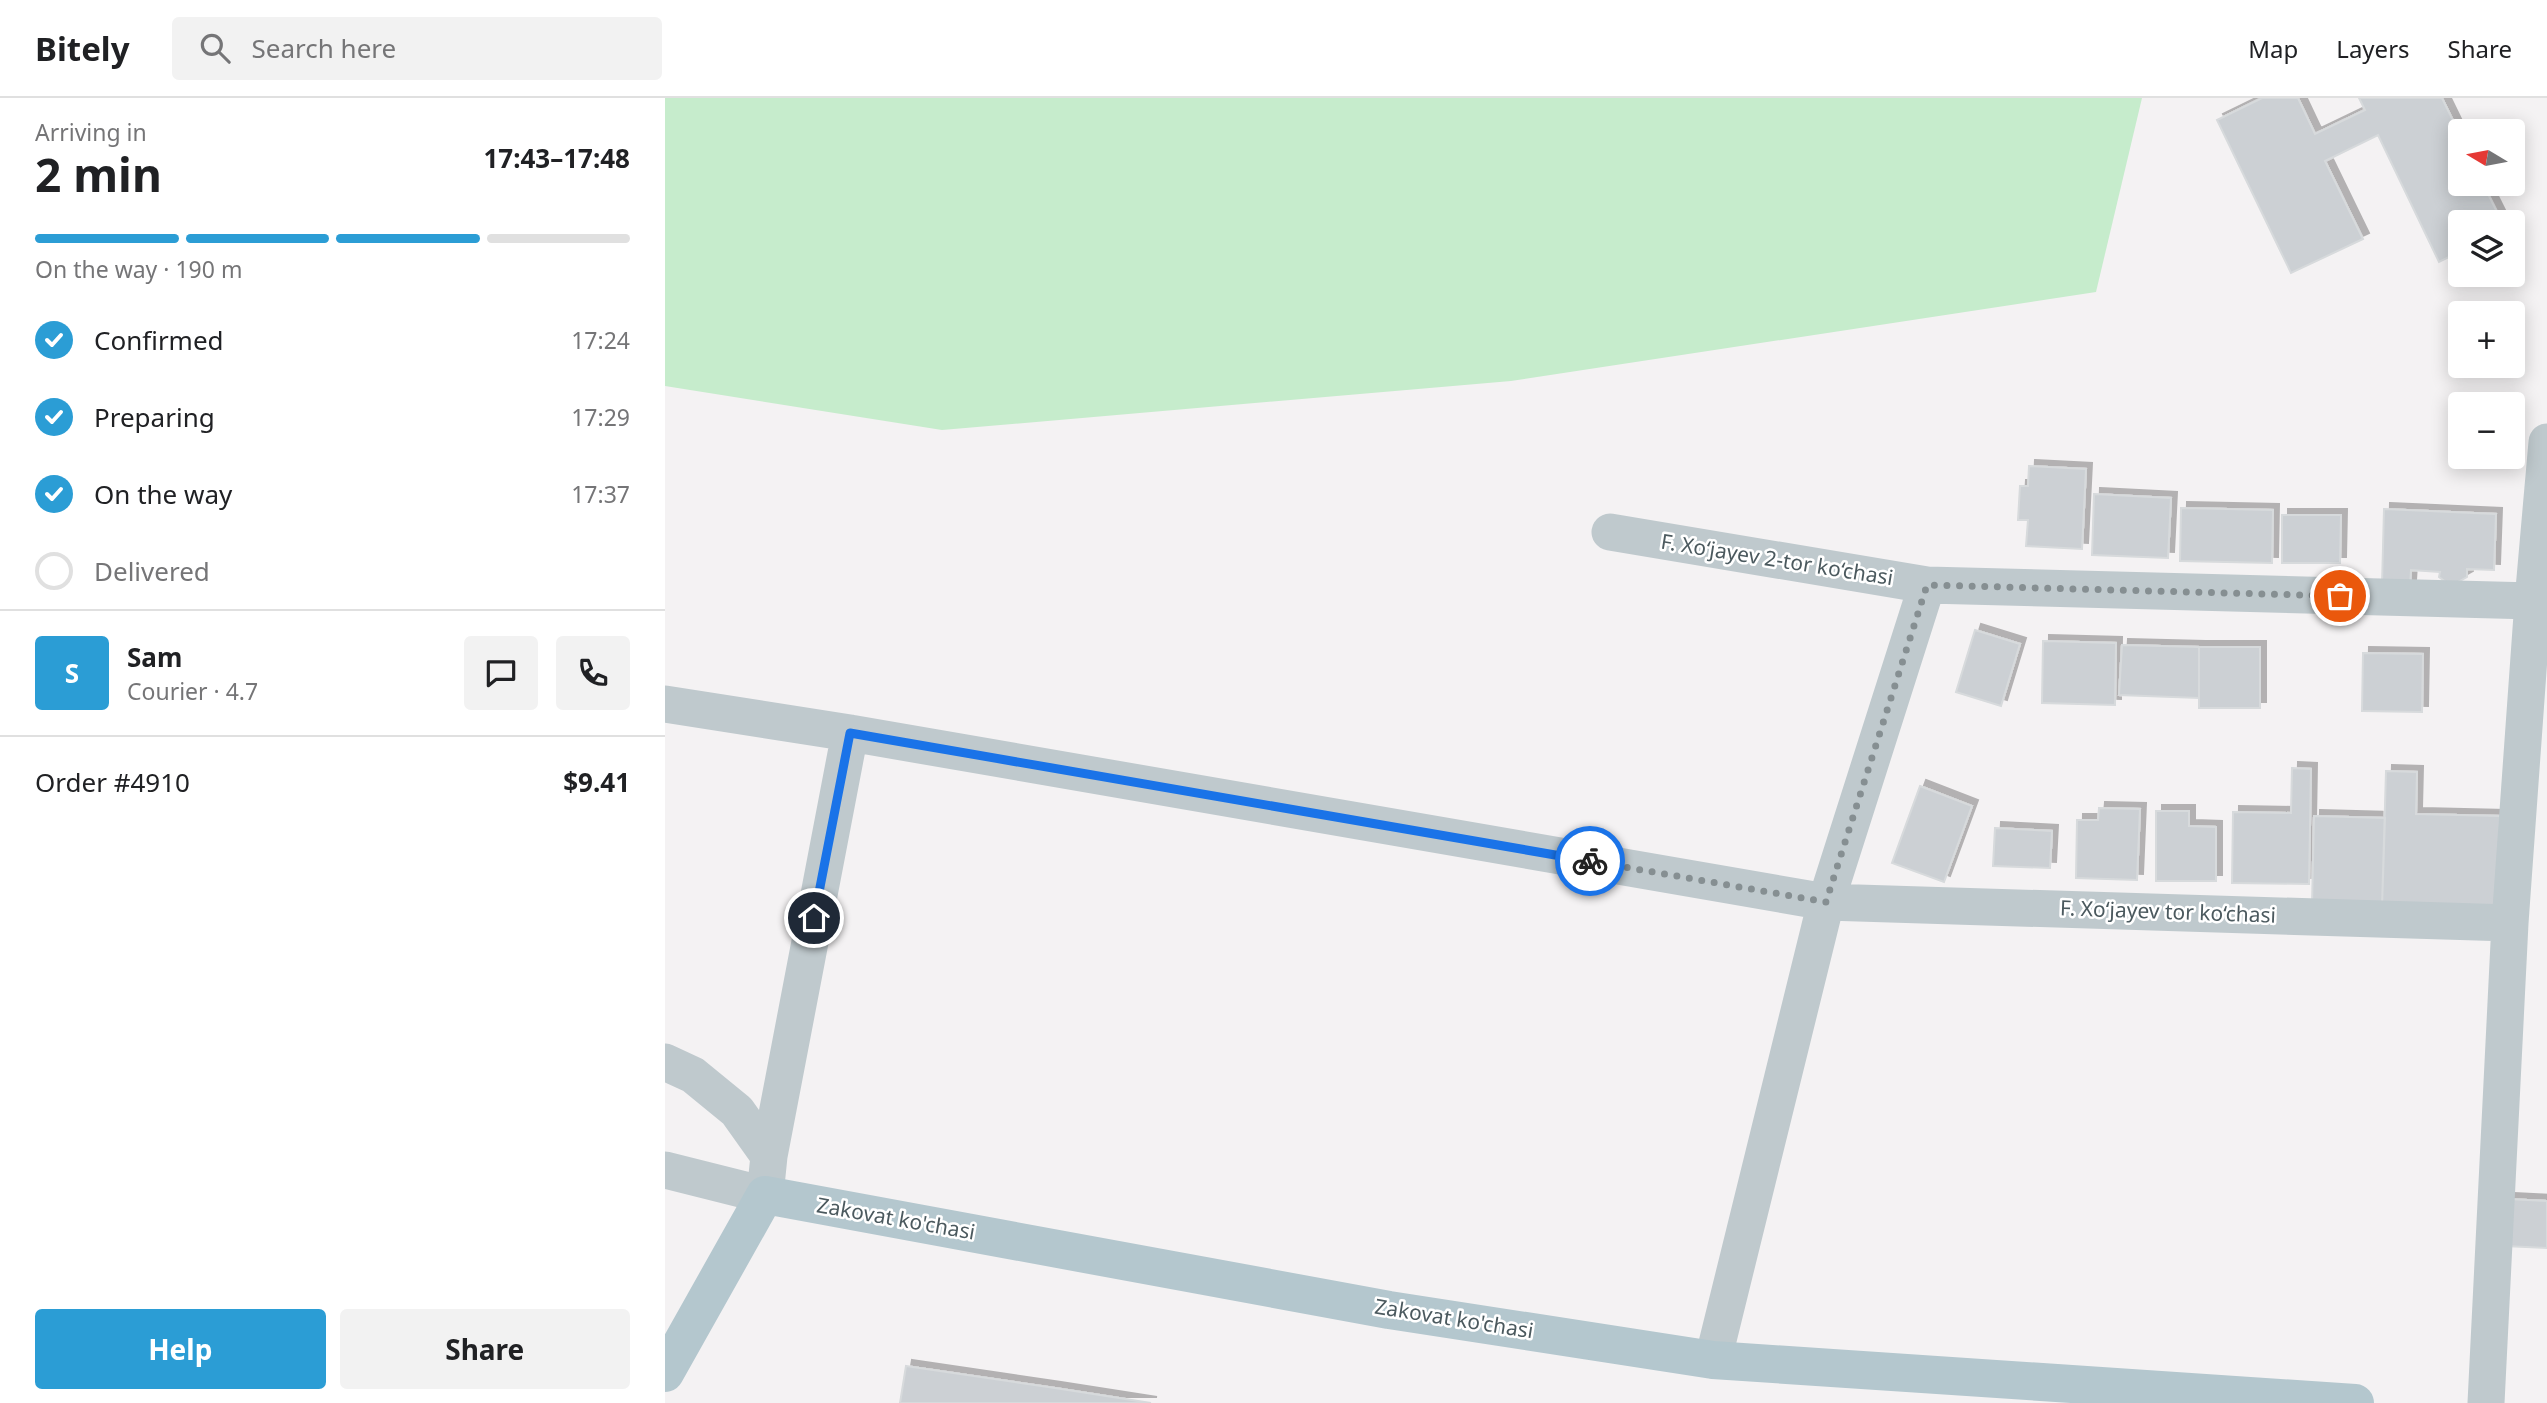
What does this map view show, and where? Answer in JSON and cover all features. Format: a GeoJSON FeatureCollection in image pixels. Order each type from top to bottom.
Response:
{"type":"FeatureCollection","features":[{"type":"Feature","properties":{"kind":"main road","name":"Zakovat ko'chasi"},"geometry":{"type":"LineString","coordinates":[[765,1195],[1389,1310],[1713,1360],[2355,1403]]}},
{"type":"Feature","properties":{"kind":"main road"},"geometry":{"type":"LineString","coordinates":[[665,1373],[765,1195]]}},
{"type":"Feature","properties":{"kind":"street"},"geometry":{"type":"LineString","coordinates":[[2486,1403],[2510,923],[2547,442]]}},
{"type":"Feature","properties":{"kind":"street","name":"F. Xo‘jayev 2-tor ko‘chasi"},"geometry":{"type":"LineString","coordinates":[[1610,532],[1927,585],[2533,601]]}},
{"type":"Feature","properties":{"kind":"street"},"geometry":{"type":"LineString","coordinates":[[1713,1360],[1826,902],[1927,585]]}},
{"type":"Feature","properties":{"kind":"street","name":"F. Xo‘jayev tor ko‘chasi"},"geometry":{"type":"LineString","coordinates":[[665,704],[850,733],[1826,902],[2510,923]]}},
{"type":"Feature","properties":{"kind":"street"},"geometry":{"type":"LineString","coordinates":[[665,1170],[765,1195],[769,1156],[850,733]]}},
{"type":"Feature","properties":{"kind":"street"},"geometry":{"type":"LineString","coordinates":[[665,1062],[693,1075],[737,1111],[769,1156]]}},
{"type":"Feature","properties":{"kind":"green space"},"geometry":{"type":"Polygon","coordinates":[[[665,98],[2142,98],[2096,292],[1511,381],[942,430],[665,386],[665,98]]]}},
{"type":"Feature","properties":{"kind":"building"},"geometry":{"type":"Polygon","coordinates":[[[2262,98],[2298,98],[2315,134],[2365,110],[2359,98],[2442,98],[2452,119],[2448,119],[2448,196],[2489,196],[2496,210],[2448,210],[2448,258],[2439,262],[2378,135],[2325,161],[2363,239],[2291,273],[2217,120],[2262,98]]]}},
{"type":"Feature","properties":{"kind":"building"},"geometry":{"type":"Polygon","coordinates":[[[2029,466],[2086,469],[2082,549],[2026,546],[2028,520],[2018,520],[2020,486],[2028,486],[2029,466]]]}},
{"type":"Feature","properties":{"kind":"building"},"geometry":{"type":"Polygon","coordinates":[[[2094,494],[2171,498],[2168,558],[2092,555],[2094,494]]]}},
{"type":"Feature","properties":{"kind":"building"},"geometry":{"type":"Polygon","coordinates":[[[2181,508],[2273,510],[2272,563],[2180,561],[2181,508]]]}},
{"type":"Feature","properties":{"kind":"building"},"geometry":{"type":"Polygon","coordinates":[[[2384,509],[2496,514],[2494,570],[2467,569],[2467,577],[2458,582],[2446,582],[2439,577],[2440,572],[2411,570],[2410,586],[2382,585],[2384,509]]]}},
{"type":"Feature","properties":{"kind":"building"},"geometry":{"type":"Polygon","coordinates":[[[2282,515],[2341,515],[2340,563],[2282,563],[2282,515]]]}},
{"type":"Feature","properties":{"kind":"building"},"geometry":{"type":"Polygon","coordinates":[[[1975,630],[2020,644],[2001,706],[1956,692],[1975,630]]]}},
{"type":"Feature","properties":{"kind":"building"},"geometry":{"type":"Polygon","coordinates":[[[2043,641],[2116,643],[2115,705],[2042,703],[2043,641]]]}},
{"type":"Feature","properties":{"kind":"building"},"geometry":{"type":"Polygon","coordinates":[[[2122,645],[2199,647],[2199,698],[2119,695],[2122,645]]]}},
{"type":"Feature","properties":{"kind":"building"},"geometry":{"type":"Polygon","coordinates":[[[2199,647],[2260,647],[2260,708],[2199,708],[2199,647]]]}},
{"type":"Feature","properties":{"kind":"building"},"geometry":{"type":"Polygon","coordinates":[[[2363,653],[2423,654],[2422,712],[2362,711],[2363,653]]]}},
{"type":"Feature","properties":{"kind":"building"},"geometry":{"type":"Polygon","coordinates":[[[2292,768],[2311,769],[2309,884],[2232,883],[2233,812],[2291,813],[2292,768]]]}},
{"type":"Feature","properties":{"kind":"building"},"geometry":{"type":"Polygon","coordinates":[[[2386,771],[2417,772],[2416,814],[2500,816],[2497,910],[2382,907],[2386,771]]]}},
{"type":"Feature","properties":{"kind":"building"},"geometry":{"type":"Polygon","coordinates":[[[1920,786],[1972,806],[1944,882],[1892,863],[1920,786]]]}},
{"type":"Feature","properties":{"kind":"building"},"geometry":{"type":"Polygon","coordinates":[[[2099,808],[2140,809],[2137,880],[2076,878],[2077,820],[2098,820],[2099,808]]]}},
{"type":"Feature","properties":{"kind":"building"},"geometry":{"type":"Polygon","coordinates":[[[2156,811],[2189,811],[2189,826],[2216,827],[2216,881],[2156,881],[2156,811]]]}},
{"type":"Feature","properties":{"kind":"building"},"geometry":{"type":"Polygon","coordinates":[[[2314,816],[2385,818],[2382,907],[2312,905],[2314,816]]]}},
{"type":"Feature","properties":{"kind":"building"},"geometry":{"type":"Polygon","coordinates":[[[1995,828],[2052,831],[2050,868],[1993,866],[1995,828]]]}},
{"type":"Feature","properties":{"kind":"building"},"geometry":{"type":"Polygon","coordinates":[[[2508,1199],[2547,1201],[2547,1248],[2505,1246],[2508,1199]]]}},
{"type":"Feature","properties":{"kind":"building"},"geometry":{"type":"Polygon","coordinates":[[[906,1366],[1055,1388],[1151,1403],[900,1403],[906,1366]]]}},
{"type":"Feature","properties":{"kind":"way so far"},"geometry":{"type":"LineString","coordinates":[[1590,861],[1826,902],[1927,585],[2340,596]]}},
{"type":"Feature","properties":{"kind":"route"},"geometry":{"type":"LineString","coordinates":[[814,918],[850,733],[1590,861]]}}]}
